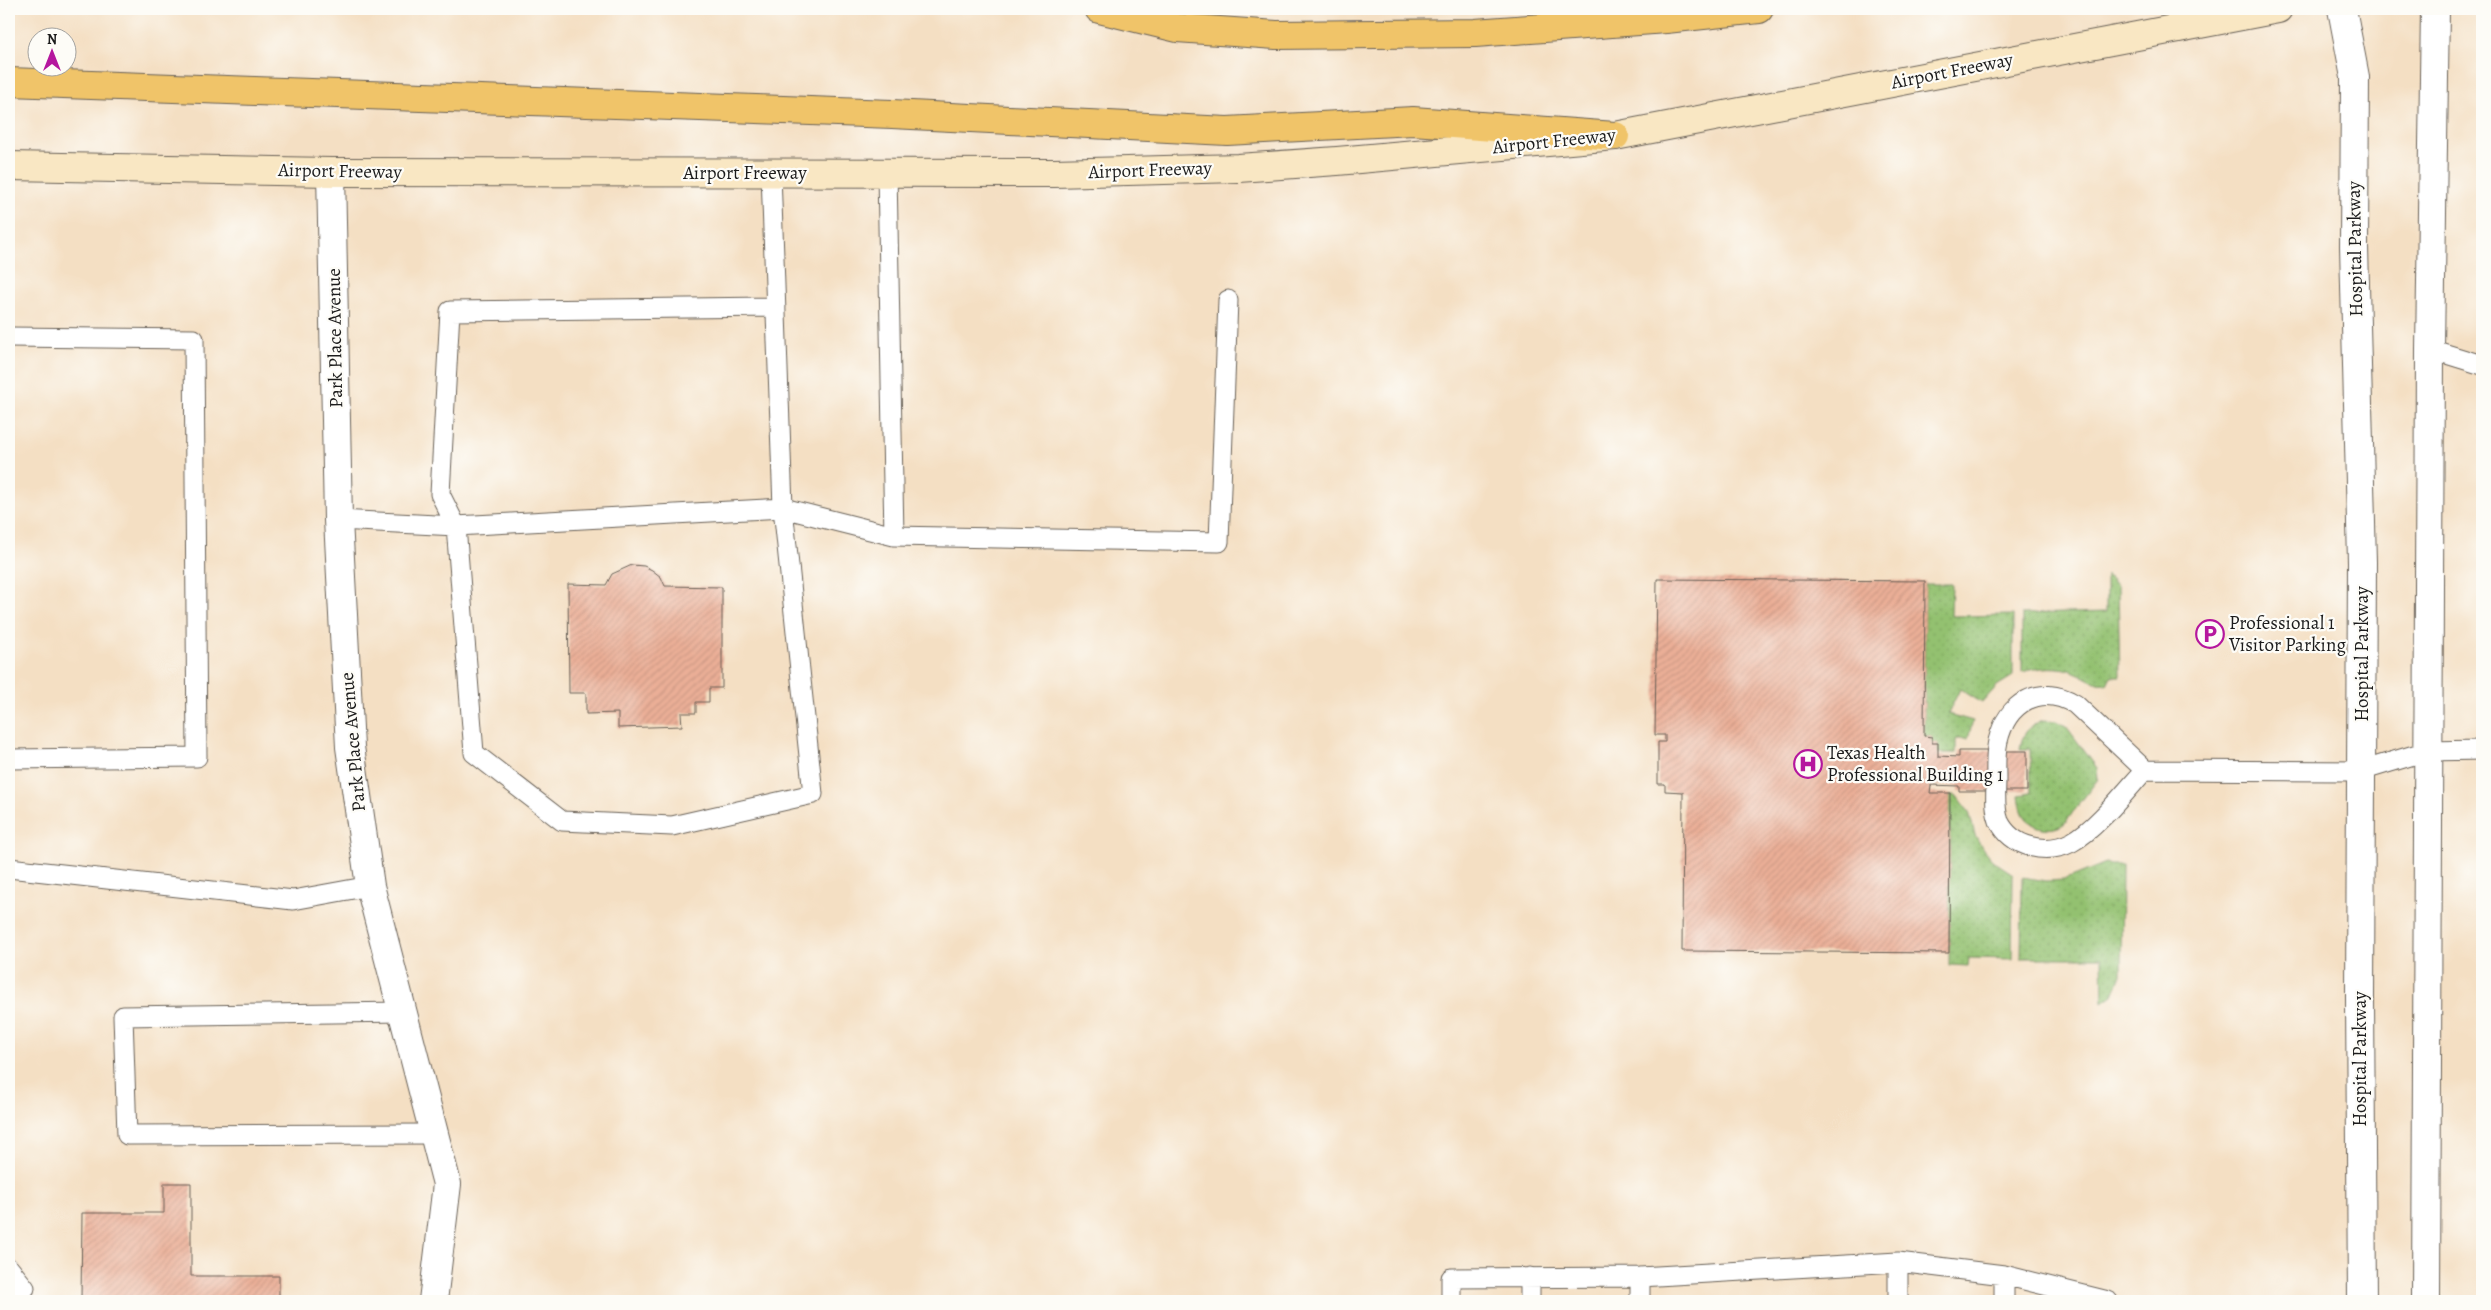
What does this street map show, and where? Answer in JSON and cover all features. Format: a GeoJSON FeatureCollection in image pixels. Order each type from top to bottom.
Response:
{"type":"FeatureCollection","features":[{"type":"Feature","properties":{"kind":"highway"},"geometry":{"type":"LineString","coordinates":[[1099,9],[1177,28],[1276,35],[1475,33],[1666,19],[1759,9]]}},
{"type":"Feature","properties":{"kind":"highway"},"geometry":{"type":"LineString","coordinates":[[9,82],[892,114],[1227,131],[1413,121],[1615,136]]}},
{"type":"Feature","properties":{"kind":"main road","name":"Airport Freeway"},"geometry":{"type":"LineString","coordinates":[[9,166],[332,172],[771,174],[1054,173],[1238,168],[1336,162],[1615,136],[2278,9]]}},
{"type":"Feature","properties":{"kind":"street","name":"Hospital Parkway"},"geometry":{"type":"LineString","coordinates":[[2342,9],[2354,77],[2354,246],[2362,562],[2362,1301]]}},
{"type":"Feature","properties":{"kind":"street"},"geometry":{"type":"LineString","coordinates":[[2426,1301],[2427,751],[2435,9]]}},
{"type":"Feature","properties":{"kind":"street","name":"Park Place Avenue"},"geometry":{"type":"LineString","coordinates":[[332,172],[338,520],[350,747],[370,886],[447,1184],[433,1301]]}},
{"type":"Feature","properties":{"kind":"lane"},"geometry":{"type":"LineString","coordinates":[[888,173],[894,536]]}},
{"type":"Feature","properties":{"kind":"lane"},"geometry":{"type":"LineString","coordinates":[[771,174],[776,307],[783,508],[813,794],[672,826],[562,821],[474,753],[456,526],[440,494],[450,311],[776,307]]}},
{"type":"Feature","properties":{"kind":"lane"},"geometry":{"type":"LineString","coordinates":[[338,520],[456,526],[783,508],[894,536],[1219,542],[1228,300]]}},
{"type":"Feature","properties":{"kind":"lane"},"geometry":{"type":"LineString","coordinates":[[9,337],[194,338],[197,757],[9,759]]}},
{"type":"Feature","properties":{"kind":"lane"},"geometry":{"type":"LineString","coordinates":[[2430,349],[2482,364]]}},
{"type":"Feature","properties":{"kind":"lane"},"geometry":{"type":"LineString","coordinates":[[2145,770],[2088,831],[2073,842],[2058,848],[2030,847],[2006,832],[1999,820],[1996,802],[1998,743],[2010,712],[2029,698],[2053,695],[2075,704],[2145,770],[2361,771],[2427,751],[2482,750]]}},
{"type":"Feature","properties":{"kind":"lane"},"geometry":{"type":"LineString","coordinates":[[9,868],[293,900],[370,886]]}},
{"type":"Feature","properties":{"kind":"lane"},"geometry":{"type":"LineString","coordinates":[[402,1012],[123,1016],[126,1135],[435,1134]]}},
{"type":"Feature","properties":{"kind":"lane"},"geometry":{"type":"LineString","coordinates":[[1898,1262],[1898,1301]]}},
{"type":"Feature","properties":{"kind":"lane"},"geometry":{"type":"LineString","coordinates":[[1451,1301],[1451,1278],[1640,1277],[1898,1262],[2004,1275],[2108,1301]]}},
{"type":"Feature","properties":{"kind":"lane"},"geometry":{"type":"LineString","coordinates":[[9,1268],[25,1288],[11,1301]]}},
{"type":"Feature","properties":{"kind":"lane"},"geometry":{"type":"LineString","coordinates":[[2004,1275],[2004,1301]]}},
{"type":"Feature","properties":{"kind":"lane"},"geometry":{"type":"LineString","coordinates":[[1640,1277],[1640,1301]]}},
{"type":"Feature","properties":{"kind":"lane"},"geometry":{"type":"LineString","coordinates":[[1530,1278],[1530,1301]]}},
{"type":"Feature","properties":{"kind":"green space"},"geometry":{"type":"Polygon","coordinates":[[[2106,574],[2118,587],[2120,676],[2111,676],[2107,684],[2103,684],[2064,669],[2042,668],[2022,672],[2022,614],[2106,612],[2106,574]]]}},
{"type":"Feature","properties":{"kind":"green space"},"geometry":{"type":"Polygon","coordinates":[[[1925,584],[1952,584],[1951,616],[2013,615],[2013,676],[1997,686],[1982,703],[1960,689],[1948,714],[1973,721],[1968,739],[1956,739],[1956,753],[1938,753],[1938,743],[1932,743],[1932,737],[1924,736],[1925,584]]]}},
{"type":"Feature","properties":{"kind":"green space"},"geometry":{"type":"Polygon","coordinates":[[[2043,720],[2056,721],[2066,726],[2097,768],[2098,779],[2065,823],[2050,829],[2034,825],[2024,816],[2019,795],[2031,793],[2030,749],[2020,749],[2022,739],[2030,728],[2043,720]]]}},
{"type":"Feature","properties":{"kind":"green space"},"geometry":{"type":"Polygon","coordinates":[[[1950,795],[1956,795],[1969,812],[1975,835],[1983,849],[1992,860],[2013,874],[2012,959],[1969,958],[1968,966],[1949,965],[1950,795]]]}},
{"type":"Feature","properties":{"kind":"green space"},"geometry":{"type":"Polygon","coordinates":[[[2106,863],[2122,865],[2121,975],[2113,995],[2103,1002],[2102,958],[2021,958],[2022,877],[2047,881],[2064,880],[2106,863]]]}},
{"type":"Feature","properties":{"kind":"building"},"geometry":{"type":"Polygon","coordinates":[[[632,565],[644,566],[652,570],[661,577],[665,586],[722,587],[722,688],[709,688],[709,702],[696,702],[696,713],[681,713],[682,726],[618,728],[618,713],[586,714],[586,693],[569,693],[568,584],[606,585],[612,574],[632,565]]]}},
{"type":"Feature","properties":{"kind":"building","name":"Texas Health Professional Building 1"},"geometry":{"type":"Polygon","coordinates":[[[1657,579],[1925,581],[1924,736],[1932,737],[1932,743],[1938,743],[1938,756],[1959,757],[1959,751],[2027,751],[2027,791],[1959,791],[1959,786],[1931,785],[1930,793],[1950,793],[1949,953],[1682,951],[1683,792],[1665,791],[1665,784],[1658,784],[1658,742],[1665,742],[1665,735],[1655,735],[1657,579]]]}},
{"type":"Feature","properties":{"kind":"building"},"geometry":{"type":"Polygon","coordinates":[[[164,1183],[191,1183],[191,1276],[279,1276],[279,1301],[81,1301],[82,1213],[164,1213],[164,1183]]]}},
{"type":"Feature","properties":{"kind":"place","name":"Professional 1 Visitor Parking"},"geometry":{"type":"Point","coordinates":[2210,634]}},
{"type":"Feature","properties":{"kind":"place","name":"Texas Health Professional Building 1"},"geometry":{"type":"Point","coordinates":[1808,764]}}]}
